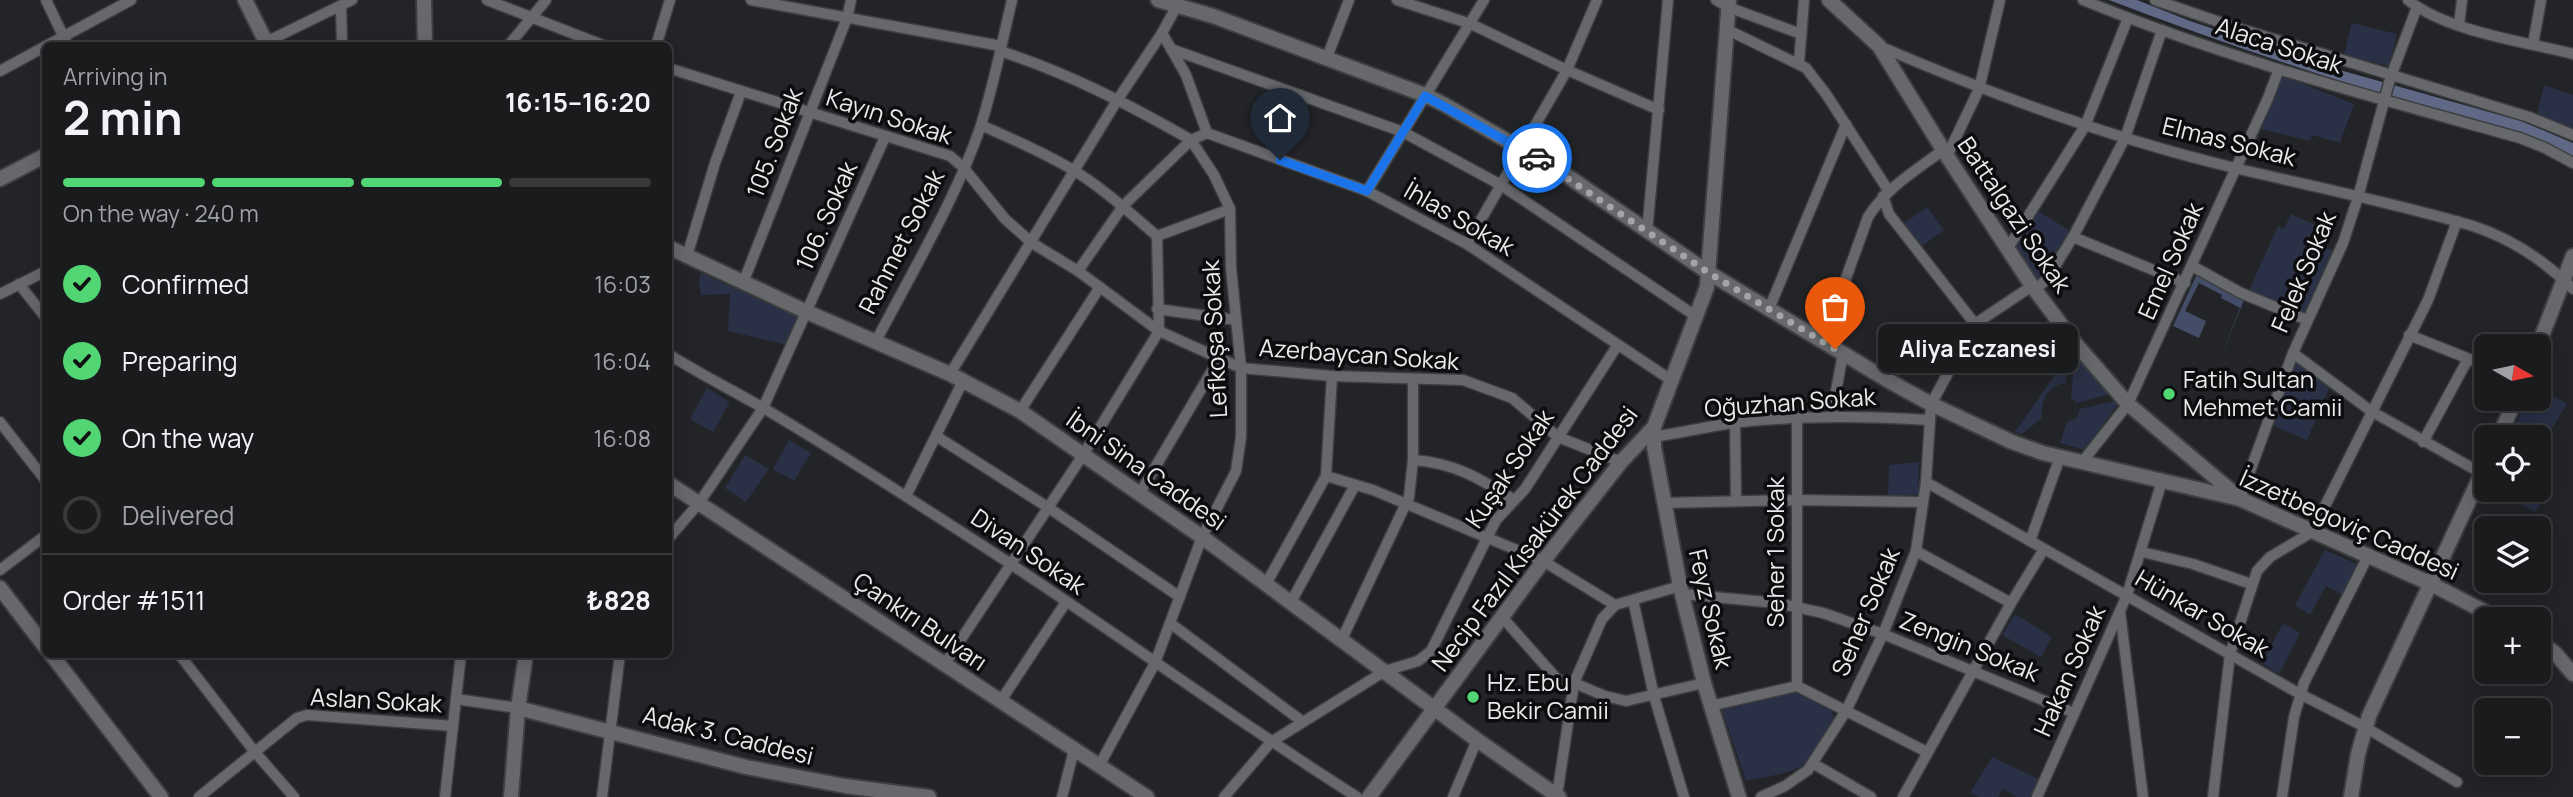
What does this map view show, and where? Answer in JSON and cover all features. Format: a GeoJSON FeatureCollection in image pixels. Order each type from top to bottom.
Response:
{"type":"FeatureCollection","features":[{"type":"Feature","properties":{"kind":"street"},"geometry":{"type":"LineString","coordinates":[[46,0],[66,41],[131,0]]}},
{"type":"Feature","properties":{"kind":"street"},"geometry":{"type":"LineString","coordinates":[[245,0],[263,42]]}},
{"type":"Feature","properties":{"kind":"street"},"geometry":{"type":"LineString","coordinates":[[424,0],[425,42]]}},
{"type":"Feature","properties":{"kind":"street"},"geometry":{"type":"LineString","coordinates":[[486,0],[532,16],[591,42]]}},
{"type":"Feature","properties":{"kind":"street"},"geometry":{"type":"LineString","coordinates":[[511,42],[546,0]]}},
{"type":"Feature","properties":{"kind":"street"},"geometry":{"type":"LineString","coordinates":[[657,42],[670,0]]}},
{"type":"Feature","properties":{"kind":"street"},"geometry":{"type":"LineString","coordinates":[[751,0],[1001,48],[1118,99],[1191,140]]}},
{"type":"Feature","properties":{"kind":"street","name":"105. Sokak"},"geometry":{"type":"LineString","coordinates":[[743,283],[846,18],[850,0]]}},
{"type":"Feature","properties":{"kind":"street","name":"Rahmet Sokak"},"geometry":{"type":"LineString","coordinates":[[876,341],[963,167],[981,125],[1012,0]]}},
{"type":"Feature","properties":{"kind":"street","name":"İzzetbegoviç Caddesi"},"geometry":{"type":"LineString","coordinates":[[1158,0],[1178,3],[1425,96],[1520,148],[1574,181],[1709,273],[1931,404],[2029,449],[2240,499],[2429,583],[2476,607]]}},
{"type":"Feature","properties":{"kind":"street"},"geometry":{"type":"LineString","coordinates":[[1326,60],[1349,0]]}},
{"type":"Feature","properties":{"kind":"street"},"geometry":{"type":"LineString","coordinates":[[1397,0],[1471,24],[1659,110]]}},
{"type":"Feature","properties":{"kind":"street"},"geometry":{"type":"LineString","coordinates":[[1367,191],[1484,0]]}},
{"type":"Feature","properties":{"kind":"street"},"geometry":{"type":"LineString","coordinates":[[1467,244],[1567,70],[1597,0]]}},
{"type":"Feature","properties":{"kind":"street"},"geometry":{"type":"LineString","coordinates":[[1647,233],[1668,0]]}},
{"type":"Feature","properties":{"kind":"street"},"geometry":{"type":"LineString","coordinates":[[1799,63],[1804,0]]}},
{"type":"Feature","properties":{"kind":"street","name":"Battalgazi Sokak"},"geometry":{"type":"LineString","coordinates":[[1829,0],[1879,46],[1945,153],[2034,288],[2075,343],[2128,404],[2240,499]]}},
{"type":"Feature","properties":{"kind":"street"},"geometry":{"type":"LineString","coordinates":[[1823,342],[1868,217],[1886,193],[1945,153],[1979,89],[2000,0]]}},
{"type":"Feature","properties":{"kind":"street","name":"Alaca Sokak"},"geometry":{"type":"LineString","coordinates":[[2083,0],[2279,69],[2520,138],[2573,163]]}},
{"type":"Feature","properties":{"kind":"street"},"geometry":{"type":"LineString","coordinates":[[2154,0],[2173,3],[2390,77],[2517,113],[2573,135]]}},
{"type":"Feature","properties":{"kind":"street"},"geometry":{"type":"LineString","coordinates":[[2408,0],[2417,7],[2459,25],[2573,54]]}},
{"type":"Feature","properties":{"kind":"street"},"geometry":{"type":"LineString","coordinates":[[2459,25],[2462,0]]}},
{"type":"Feature","properties":{"kind":"street"},"geometry":{"type":"LineString","coordinates":[[2533,44],[2541,0]]}},
{"type":"Feature","properties":{"kind":"street"},"geometry":{"type":"LineString","coordinates":[[268,42],[346,2]]}},
{"type":"Feature","properties":{"kind":"street"},"geometry":{"type":"LineString","coordinates":[[342,42],[346,2]]}},
{"type":"Feature","properties":{"kind":"street"},"geometry":{"type":"LineString","coordinates":[[1724,2],[1801,34]]}},
{"type":"Feature","properties":{"kind":"street","name":"Necip Fazıl Kısakürek Caddesi"},"geometry":{"type":"LineString","coordinates":[[1369,797],[1543,561],[1621,462],[1654,432],[1671,380],[1705,295],[1709,273],[1726,29],[1724,2]]}},
{"type":"Feature","properties":{"kind":"street"},"geometry":{"type":"LineString","coordinates":[[906,496],[936,436],[957,377],[1032,243],[1178,3]]}},
{"type":"Feature","properties":{"kind":"street"},"geometry":{"type":"LineString","coordinates":[[2390,77],[2417,7]]}},
{"type":"Feature","properties":{"kind":"street"},"geometry":{"type":"LineString","coordinates":[[2008,248],[2085,126],[2128,18]]}},
{"type":"Feature","properties":{"kind":"street"},"geometry":{"type":"LineString","coordinates":[[1726,29],[1799,63],[1813,75],[1846,124],[1886,193],[1889,214],[1975,324]]}},
{"type":"Feature","properties":{"kind":"street"},"geometry":{"type":"LineString","coordinates":[[1931,404],[1975,324],[2047,279],[2073,237],[2125,138],[2162,30]]}},
{"type":"Feature","properties":{"kind":"street"},"geometry":{"type":"LineString","coordinates":[[1078,271],[1122,206],[1191,140],[1206,133],[1186,75],[1162,33]]}},
{"type":"Feature","properties":{"kind":"street","name":"Elmas Sokak"},"geometry":{"type":"LineString","coordinates":[[1879,46],[1979,89],[2085,126],[2236,168],[2484,229],[2542,261],[2568,285]]}},
{"type":"Feature","properties":{"kind":"street"},"geometry":{"type":"LineString","coordinates":[[0,71],[42,48]]}},
{"type":"Feature","properties":{"kind":"street"},"geometry":{"type":"LineString","coordinates":[[1171,49],[1403,132],[1501,185],[1697,317]]}},
{"type":"Feature","properties":{"kind":"street","name":"Kayın Sokak"},"geometry":{"type":"LineString","coordinates":[[672,69],[950,156],[963,167],[1005,219],[1032,243],[1078,271],[1159,331],[1241,368]]}},
{"type":"Feature","properties":{"kind":"street","name":"Emel Sokak"},"geometry":{"type":"LineString","coordinates":[[2083,461],[2128,404],[2185,283],[2279,69]]}},
{"type":"Feature","properties":{"kind":"street","name":"Felek Sokak"},"geometry":{"type":"LineString","coordinates":[[2240,499],[2293,353],[2335,262],[2358,197],[2390,77]]}},
{"type":"Feature","properties":{"kind":"street"},"geometry":{"type":"LineString","coordinates":[[687,256],[715,163],[741,92]]}},
{"type":"Feature","properties":{"kind":"street"},"geometry":{"type":"LineString","coordinates":[[1769,309],[1846,124]]}},
{"type":"Feature","properties":{"kind":"street"},"geometry":{"type":"LineString","coordinates":[[944,665],[1049,508],[1159,331],[1157,236],[1075,171],[1043,153],[981,125]]}},
{"type":"Feature","properties":{"kind":"street","name":"İhlas Sokak"},"geometry":{"type":"LineString","coordinates":[[1206,133],[1367,191],[1467,244],[1671,380]]}},
{"type":"Feature","properties":{"kind":"street","name":"106. Sokak"},"geometry":{"type":"LineString","coordinates":[[672,534],[699,503],[763,408],[885,137]]}},
{"type":"Feature","properties":{"kind":"street","name":"Lefkoşa Sokak"},"geometry":{"type":"LineString","coordinates":[[1099,766],[1155,663],[1202,537],[1236,471],[1241,437],[1241,368],[1231,268],[1230,209],[1214,175],[1191,140]]}},
{"type":"Feature","properties":{"kind":"street"},"geometry":{"type":"LineString","coordinates":[[0,179],[42,157]]}},
{"type":"Feature","properties":{"kind":"street"},"geometry":{"type":"LineString","coordinates":[[1157,236],[1230,209]]}},
{"type":"Feature","properties":{"kind":"street"},"geometry":{"type":"LineString","coordinates":[[2213,797],[2230,654],[2251,583],[2264,561],[2312,532],[2428,300],[2457,221]]}},
{"type":"Feature","properties":{"kind":"street"},"geometry":{"type":"LineString","coordinates":[[2073,237],[2185,283]]}},
{"type":"Feature","properties":{"kind":"street","name":"İbni Sina Caddesi"},"geometry":{"type":"LineString","coordinates":[[672,249],[807,312],[957,377],[1020,411],[1202,537],[1477,740],[1558,796]]}},
{"type":"Feature","properties":{"kind":"street"},"geometry":{"type":"LineString","coordinates":[[2544,334],[2568,285],[2573,256]]}},
{"type":"Feature","properties":{"kind":"street"},"geometry":{"type":"LineString","coordinates":[[2192,267],[2241,293],[2307,320]]}},
{"type":"Feature","properties":{"kind":"street"},"geometry":{"type":"LineString","coordinates":[[0,294],[42,273]]}},
{"type":"Feature","properties":{"kind":"street"},"geometry":{"type":"LineString","coordinates":[[19,284],[42,313]]}},
{"type":"Feature","properties":{"kind":"street"},"geometry":{"type":"LineString","coordinates":[[1020,411],[1100,287]]}},
{"type":"Feature","properties":{"kind":"street"},"geometry":{"type":"LineString","coordinates":[[1157,309],[1236,320]]}},
{"type":"Feature","properties":{"kind":"street"},"geometry":{"type":"LineString","coordinates":[[2409,335],[2474,361]]}},
{"type":"Feature","properties":{"kind":"street","name":"Kuşak Sokak"},"geometry":{"type":"LineString","coordinates":[[1224,797],[1270,742],[1385,671],[1418,661],[1431,651],[1496,520],[1525,489],[1617,345]]}},
{"type":"Feature","properties":{"kind":"street"},"geometry":{"type":"LineString","coordinates":[[2293,353],[2371,411],[2423,442],[2474,464]]}},
{"type":"Feature","properties":{"kind":"street"},"geometry":{"type":"LineString","coordinates":[[1831,417],[1843,354]]}},
{"type":"Feature","properties":{"kind":"street","name":"Divan Sokak"},"geometry":{"type":"LineString","coordinates":[[672,357],[763,408],[906,496],[1012,565],[1270,742],[1357,797]]}},
{"type":"Feature","properties":{"kind":"street"},"geometry":{"type":"LineString","coordinates":[[1140,493],[1220,357]]}},
{"type":"Feature","properties":{"kind":"street"},"geometry":{"type":"LineString","coordinates":[[2423,442],[2468,359]]}},
{"type":"Feature","properties":{"kind":"street","name":"Azerbaycan Sokak"},"geometry":{"type":"LineString","coordinates":[[1241,368],[1332,376],[1464,380],[1512,398],[1558,437],[1621,462]]}},
{"type":"Feature","properties":{"kind":"street"},"geometry":{"type":"LineString","coordinates":[[1266,584],[1326,477],[1332,376]]}},
{"type":"Feature","properties":{"kind":"street"},"geometry":{"type":"LineString","coordinates":[[1342,639],[1406,506],[1413,460],[1413,379]]}},
{"type":"Feature","properties":{"kind":"street","name":"Seher Sokak"},"geometry":{"type":"LineString","coordinates":[[1761,797],[1793,781],[1814,764],[1846,710],[1883,634],[1916,551],[1926,482],[1931,404]]}},
{"type":"Feature","properties":{"kind":"street","name":"Oğuzhan Sokak"},"geometry":{"type":"LineString","coordinates":[[1654,432],[1797,418],[1930,420]]}},
{"type":"Feature","properties":{"kind":"street","name":"Seher 1 Sokak"},"geometry":{"type":"LineString","coordinates":[[1797,418],[1797,686]]}},
{"type":"Feature","properties":{"kind":"street"},"geometry":{"type":"LineString","coordinates":[[0,422],[42,476]]}},
{"type":"Feature","properties":{"kind":"street"},"geometry":{"type":"LineString","coordinates":[[1735,423],[1736,500]]}},
{"type":"Feature","properties":{"kind":"street","name":"Feyz Sokak"},"geometry":{"type":"LineString","coordinates":[[1654,432],[1664,503],[1681,590],[1710,706],[1739,797]]}},
{"type":"Feature","properties":{"kind":"street"},"geometry":{"type":"LineString","coordinates":[[936,436],[1049,508],[1180,597]]}},
{"type":"Feature","properties":{"kind":"street"},"geometry":{"type":"LineString","coordinates":[[2030,541],[2060,457]]}},
{"type":"Feature","properties":{"kind":"street"},"geometry":{"type":"LineString","coordinates":[[1413,460],[1433,461],[1458,468],[1514,500]]}},
{"type":"Feature","properties":{"kind":"street"},"geometry":{"type":"LineString","coordinates":[[1326,477],[1373,490],[1543,561],[1615,605]]}},
{"type":"Feature","properties":{"kind":"street","name":"Hakan Sokak"},"geometry":{"type":"LineString","coordinates":[[2037,797],[2127,595],[2162,481]]}},
{"type":"Feature","properties":{"kind":"street","name":"Hünkar Sokak"},"geometry":{"type":"LineString","coordinates":[[1926,482],[2300,694],[2365,727],[2457,782]]}},
{"type":"Feature","properties":{"kind":"street"},"geometry":{"type":"LineString","coordinates":[[1291,602],[1355,485]]}},
{"type":"Feature","properties":{"kind":"street","name":"Çankırı Bulvarı"},"geometry":{"type":"LineString","coordinates":[[672,486],[1147,797]]}},
{"type":"Feature","properties":{"kind":"street"},"geometry":{"type":"LineString","coordinates":[[2351,797],[2365,727],[2474,489]]}},
{"type":"Feature","properties":{"kind":"street"},"geometry":{"type":"LineString","coordinates":[[1664,503],[1796,499],[1923,502]]}},
{"type":"Feature","properties":{"kind":"street"},"geometry":{"type":"LineString","coordinates":[[0,570],[42,538]]}},
{"type":"Feature","properties":{"kind":"street"},"geometry":{"type":"LineString","coordinates":[[1903,797],[2044,549]]}},
{"type":"Feature","properties":{"kind":"street"},"geometry":{"type":"LineString","coordinates":[[1916,551],[2011,603]]}},
{"type":"Feature","properties":{"kind":"street"},"geometry":{"type":"LineString","coordinates":[[2142,552],[2193,564],[2251,583]]}},
{"type":"Feature","properties":{"kind":"street"},"geometry":{"type":"LineString","coordinates":[[2282,797],[2300,694],[2321,645],[2368,556]]}},
{"type":"Feature","properties":{"kind":"street"},"geometry":{"type":"LineString","coordinates":[[0,588],[42,643]]}},
{"type":"Feature","properties":{"kind":"street"},"geometry":{"type":"LineString","coordinates":[[1558,796],[1574,683],[1602,619],[1615,605],[1681,590]]}},
{"type":"Feature","properties":{"kind":"street","name":"Zengin Sokak"},"geometry":{"type":"LineString","coordinates":[[1681,590],[1797,607],[1836,617],[2074,713]]}},
{"type":"Feature","properties":{"kind":"street"},"geometry":{"type":"LineString","coordinates":[[1633,600],[1654,696],[1684,797]]}},
{"type":"Feature","properties":{"kind":"street"},"geometry":{"type":"LineString","coordinates":[[1000,702],[1066,602]]}},
{"type":"Feature","properties":{"kind":"street"},"geometry":{"type":"LineString","coordinates":[[2120,612],[2143,797]]}},
{"type":"Feature","properties":{"kind":"street"},"geometry":{"type":"LineString","coordinates":[[1503,618],[1558,680],[1574,683],[1605,696],[1626,701],[1704,682]]}},
{"type":"Feature","properties":{"kind":"street"},"geometry":{"type":"LineString","coordinates":[[1170,622],[1303,722]]}},
{"type":"Feature","properties":{"kind":"street"},"geometry":{"type":"LineString","coordinates":[[2551,650],[2573,674]]}},
{"type":"Feature","properties":{"kind":"street"},"geometry":{"type":"LineString","coordinates":[[54,658],[161,797]]}},
{"type":"Feature","properties":{"kind":"street"},"geometry":{"type":"LineString","coordinates":[[182,658],[254,751],[294,797]]}},
{"type":"Feature","properties":{"kind":"street"},"geometry":{"type":"LineString","coordinates":[[445,797],[461,658]]}},
{"type":"Feature","properties":{"kind":"street"},"geometry":{"type":"LineString","coordinates":[[511,797],[518,708],[525,658]]}},
{"type":"Feature","properties":{"kind":"street"},"geometry":{"type":"LineString","coordinates":[[602,797],[619,658]]}},
{"type":"Feature","properties":{"kind":"street"},"geometry":{"type":"LineString","coordinates":[[1710,706],[1797,686],[1927,752]]}},
{"type":"Feature","properties":{"kind":"street","name":"Aslan Sokak"},"geometry":{"type":"LineString","coordinates":[[456,699],[518,708]]}},
{"type":"Feature","properties":{"kind":"street","name":"Adak 3. Caddesi"},"geometry":{"type":"LineString","coordinates":[[518,708],[746,767],[845,786],[929,797]]}},
{"type":"Feature","properties":{"kind":"street","name":"Aslan Sokak"},"geometry":{"type":"LineString","coordinates":[[199,797],[297,718],[307,715],[453,726]]}},
{"type":"Feature","properties":{"kind":"street"},"geometry":{"type":"LineString","coordinates":[[1453,797],[1477,740]]}},
{"type":"Feature","properties":{"kind":"street"},"geometry":{"type":"LineString","coordinates":[[1062,797],[1074,750]]}},
{"type":"Feature","properties":{"kind":"street"},"geometry":{"type":"LineString","coordinates":[[1814,764],[1871,797]]}},
{"type":"Feature","properties":{"kind":"shaded area"},"geometry":{"type":"Polygon","coordinates":[[[2109,0],[2137,0],[2190,21],[2322,65],[2521,121],[2573,143],[2573,157],[2498,128],[2272,59],[2109,0]]]}},
{"type":"Feature","properties":{"kind":"shaded area"},"geometry":{"type":"Polygon","coordinates":[[[2352,23],[2397,34],[2389,66],[2344,55],[2352,23]]]}},
{"type":"Feature","properties":{"kind":"shaded area"},"geometry":{"type":"Polygon","coordinates":[[[2282,78],[2354,104],[2340,143],[2312,135],[2310,141],[2261,129],[2282,78]]]}},
{"type":"Feature","properties":{"kind":"shaded area"},"geometry":{"type":"Polygon","coordinates":[[[2544,85],[2573,95],[2573,129],[2536,118],[2544,85]]]}},
{"type":"Feature","properties":{"kind":"shaded area"},"geometry":{"type":"Polygon","coordinates":[[[1927,207],[1944,230],[1921,247],[1903,224],[1927,207]]]}},
{"type":"Feature","properties":{"kind":"shaded area"},"geometry":{"type":"Polygon","coordinates":[[[2038,211],[2069,230],[2039,280],[2015,246],[2038,211]]]}},
{"type":"Feature","properties":{"kind":"shaded area"},"geometry":{"type":"Polygon","coordinates":[[[2291,214],[2322,228],[2317,244],[2333,251],[2306,313],[2269,301],[2249,290],[2278,226],[2284,229],[2291,214]]]}},
{"type":"Feature","properties":{"kind":"shaded area"},"geometry":{"type":"Polygon","coordinates":[[[701,273],[800,318],[787,345],[728,331],[730,294],[701,295],[701,273]]]}},
{"type":"Feature","properties":{"kind":"shaded area"},"geometry":{"type":"Polygon","coordinates":[[[2197,274],[2244,300],[2218,364],[2240,308],[2199,283],[2185,311],[2206,321],[2199,338],[2173,326],[2197,274]]]}},
{"type":"Feature","properties":{"kind":"shaded area"},"geometry":{"type":"Polygon","coordinates":[[[2075,353],[2110,394],[2077,403],[2071,398],[2075,353]]]}},
{"type":"Feature","properties":{"kind":"shaded area"},"geometry":{"type":"Polygon","coordinates":[[[2068,356],[2066,383],[2054,387],[2047,395],[2042,418],[2022,434],[2015,432],[2068,356]]]}},
{"type":"Feature","properties":{"kind":"shaded area"},"geometry":{"type":"Polygon","coordinates":[[[2296,363],[2330,386],[2307,440],[2271,425],[2296,363]]]}},
{"type":"Feature","properties":{"kind":"shaded area"},"geometry":{"type":"Polygon","coordinates":[[[707,388],[730,402],[713,432],[690,419],[707,388]]]}},
{"type":"Feature","properties":{"kind":"shaded area"},"geometry":{"type":"Polygon","coordinates":[[[2552,395],[2567,404],[2551,430],[2551,425],[2515,425],[2523,411],[2552,411],[2552,395]]]}},
{"type":"Feature","properties":{"kind":"shaded area"},"geometry":{"type":"Polygon","coordinates":[[[2114,401],[2117,405],[2085,450],[2060,443],[2067,422],[2077,418],[2080,409],[2114,401]]]}},
{"type":"Feature","properties":{"kind":"shaded area"},"geometry":{"type":"Polygon","coordinates":[[[789,440],[811,453],[794,481],[773,469],[789,440]]]}},
{"type":"Feature","properties":{"kind":"shaded area"},"geometry":{"type":"Polygon","coordinates":[[[745,455],[769,469],[746,502],[725,488],[745,455]]]}},
{"type":"Feature","properties":{"kind":"shaded area"},"geometry":{"type":"Polygon","coordinates":[[[1919,462],[1918,494],[1888,497],[1889,465],[1919,462]]]}},
{"type":"Feature","properties":{"kind":"shaded area"},"geometry":{"type":"Polygon","coordinates":[[[2517,502],[2541,502],[2535,512],[2517,502]]]}},
{"type":"Feature","properties":{"kind":"shaded area"},"geometry":{"type":"Polygon","coordinates":[[[2325,550],[2360,565],[2343,595],[2326,586],[2310,615],[2295,605],[2325,550]]]}},
{"type":"Feature","properties":{"kind":"shaded area"},"geometry":{"type":"Polygon","coordinates":[[[2015,614],[2052,637],[2041,657],[2002,635],[2015,614]]]}},
{"type":"Feature","properties":{"kind":"shaded area"},"geometry":{"type":"Polygon","coordinates":[[[2283,623],[2300,633],[2279,674],[2262,663],[2283,623]]]}},
{"type":"Feature","properties":{"kind":"shaded area"},"geometry":{"type":"Polygon","coordinates":[[[1795,692],[1831,710],[1834,718],[1822,741],[1812,757],[1802,766],[1746,781],[1722,710],[1795,692]]]}},
{"type":"Feature","properties":{"kind":"shaded area"},"geometry":{"type":"Polygon","coordinates":[[[1992,757],[2039,779],[2030,797],[2017,797],[2003,789],[1998,797],[1979,797],[1970,793],[1992,757]]]}},
{"type":"Feature","properties":{"kind":"way so far"},"geometry":{"type":"LineString","coordinates":[[1537,158],[1709,273],[1835,349]]}},
{"type":"Feature","properties":{"kind":"place","name":"Aliya Eczanesi"},"geometry":{"type":"Point","coordinates":[1835,349]}},
{"type":"Feature","properties":{"kind":"place","name":"Fatih Sultan Mehmet Camii"},"geometry":{"type":"Point","coordinates":[2169,394]}},
{"type":"Feature","properties":{"kind":"place","name":"Hz. Ebu Bekir Camii"},"geometry":{"type":"Point","coordinates":[1473,697]}},
{"type":"Feature","properties":{"kind":"route"},"geometry":{"type":"LineString","coordinates":[[1280,160],[1367,191],[1425,96],[1537,158]]}}]}
